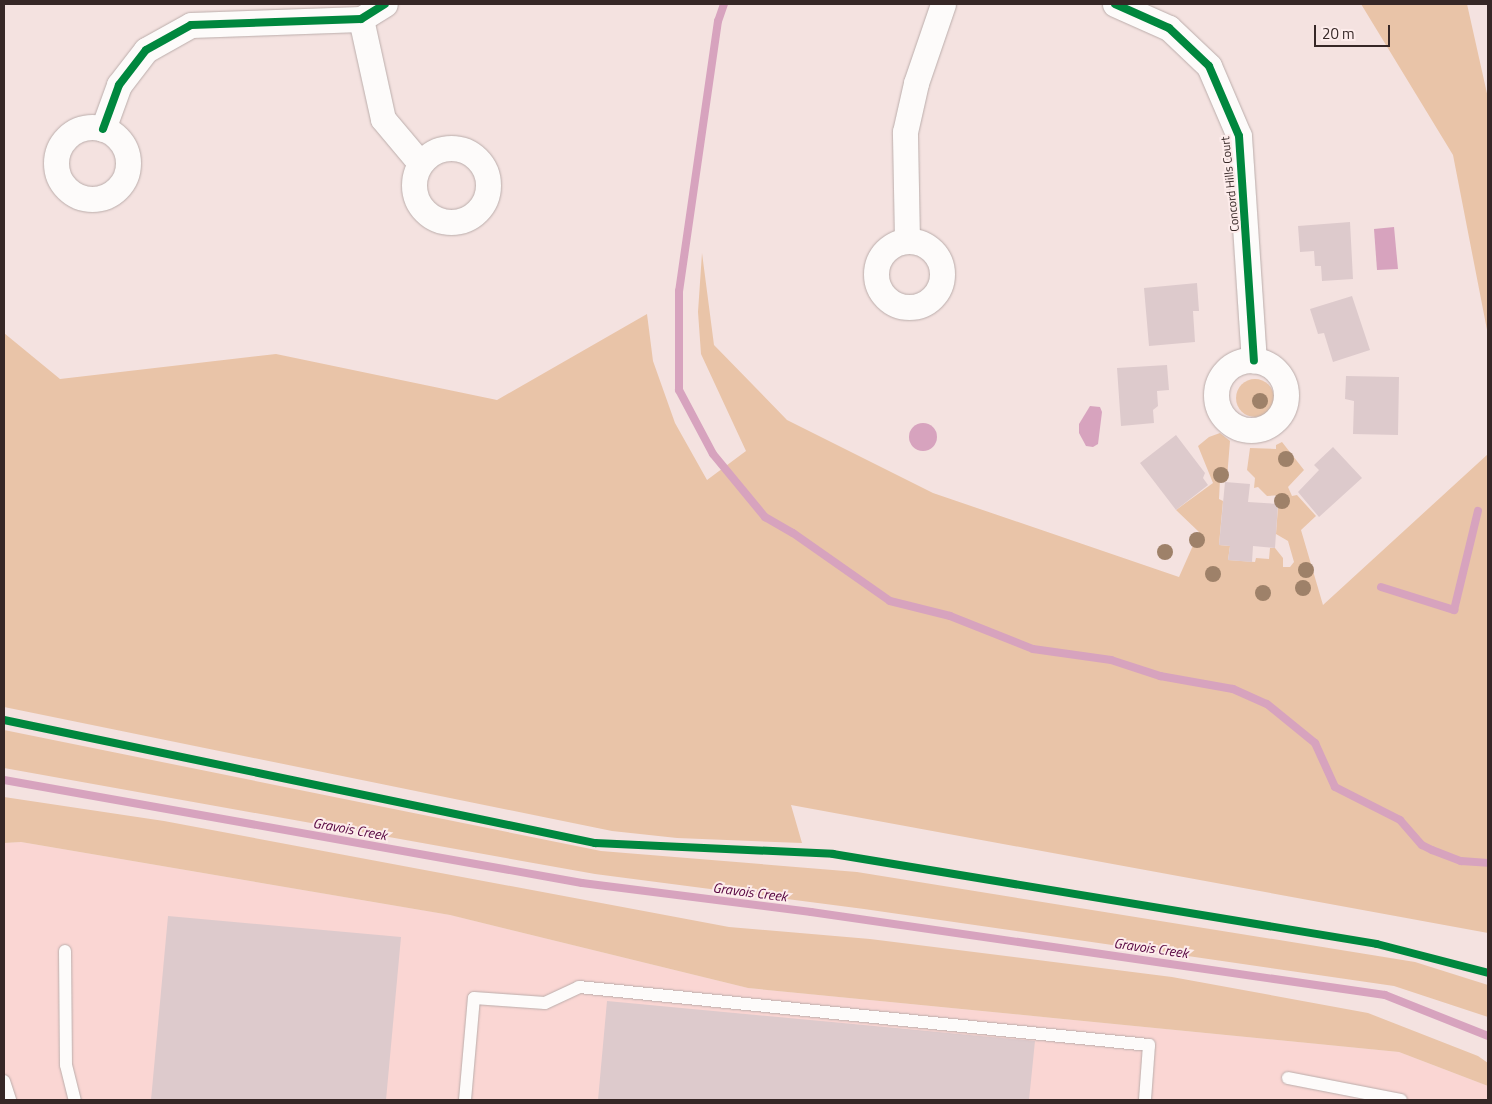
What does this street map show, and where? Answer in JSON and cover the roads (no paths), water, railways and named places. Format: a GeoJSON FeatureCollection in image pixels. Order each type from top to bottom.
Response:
{"type":"FeatureCollection","features":[{"type":"Feature","properties":{"kind":"street"},"geometry":{"type":"LineString","coordinates":[[103,129],[119,85],[146,50],[190,25],[361,19],[384,4]]}},
{"type":"Feature","properties":{"kind":"street"},"geometry":{"type":"LineString","coordinates":[[907,240],[905,132],[916,83],[943,4]]}},
{"type":"Feature","properties":{"kind":"street","name":"Concord Hills Court"},"geometry":{"type":"LineString","coordinates":[[1116,4],[1169,28],[1210,66],[1239,136],[1254,360]]}},
{"type":"Feature","properties":{"kind":"street"},"geometry":{"type":"LineString","coordinates":[[361,19],[383,119],[420,163]]}},
{"type":"Feature","properties":{"kind":"lane"},"geometry":{"type":"LineString","coordinates":[[65,951],[66,1065],[75,1100]]}},
{"type":"Feature","properties":{"kind":"lane"},"geometry":{"type":"LineString","coordinates":[[465,1100],[474,998],[545,1003],[579,987],[1149,1045],[1144,1100]]}},
{"type":"Feature","properties":{"kind":"lane"},"geometry":{"type":"LineString","coordinates":[[1288,1078],[1401,1100]]}},
{"type":"Feature","properties":{"kind":"lane"},"geometry":{"type":"LineString","coordinates":[[4,1081],[10,1100]]}},
{"type":"Feature","properties":{"kind":"waterway"},"geometry":{"type":"LineString","coordinates":[[724,4],[718,21],[679,291],[679,390],[713,454],[765,517],[793,533],[890,601],[950,616],[1033,649],[1111,660],[1160,676],[1233,689],[1267,704],[1315,743],[1335,787],[1400,820],[1422,845],[1432,850],[1461,861],[1488,863]]}},
{"type":"Feature","properties":{"kind":"waterway"},"geometry":{"type":"LineString","coordinates":[[1381,587],[1454,610],[1478,511]]}},
{"type":"Feature","properties":{"kind":"waterway","name":"Gravois Creek"},"geometry":{"type":"LineString","coordinates":[[4,780],[582,883],[811,912],[1385,995],[1488,1036]]}}]}
